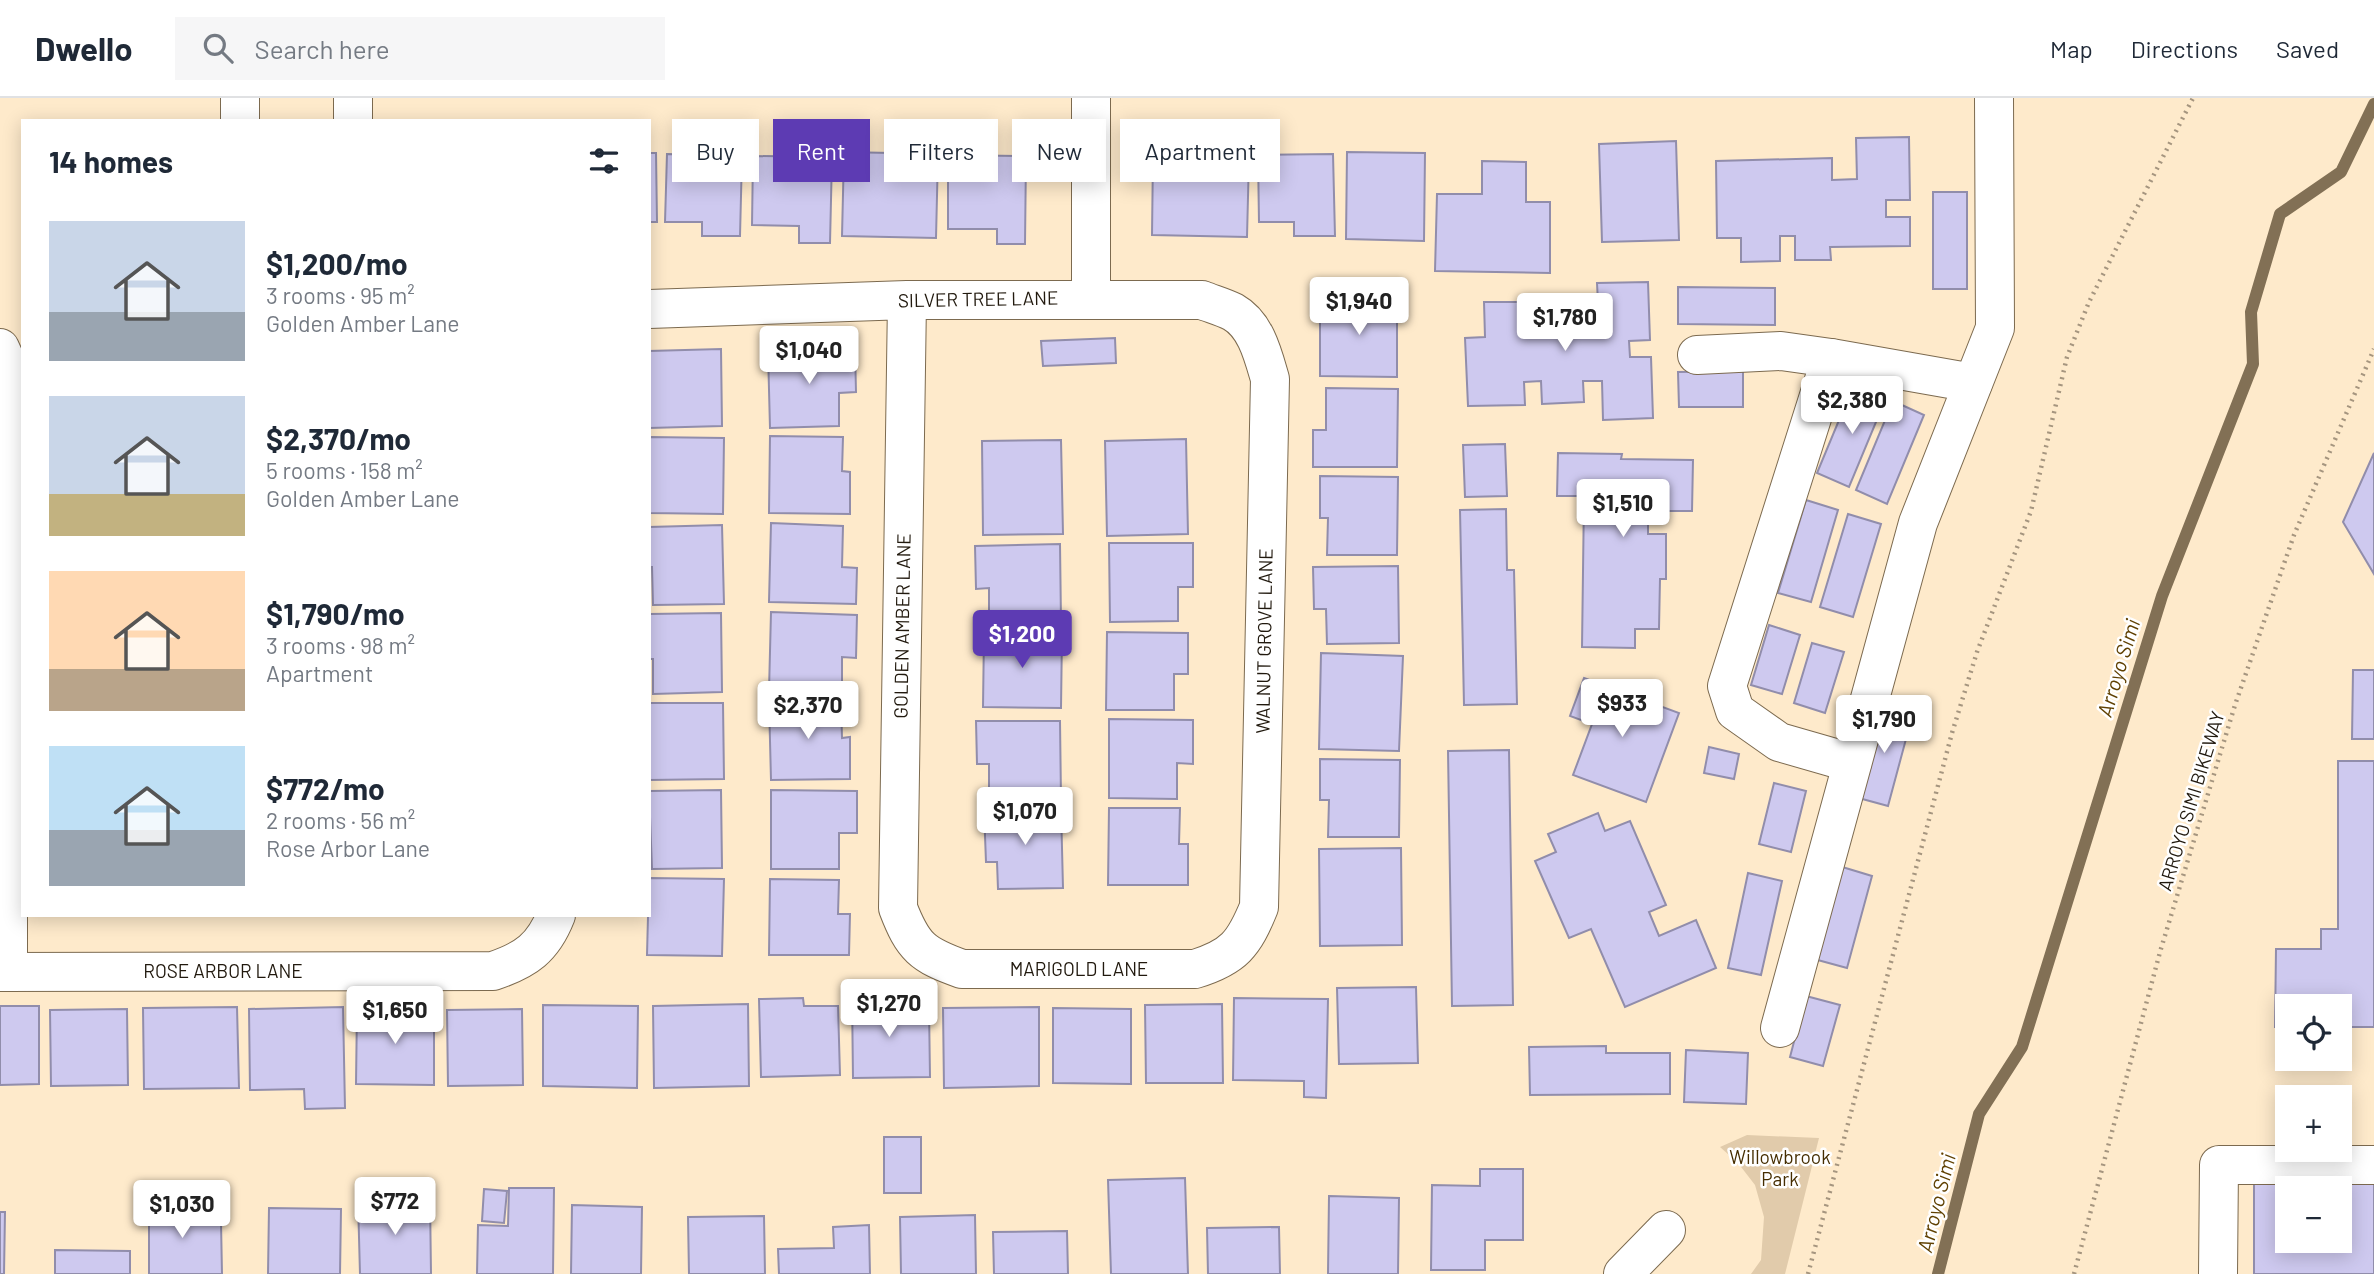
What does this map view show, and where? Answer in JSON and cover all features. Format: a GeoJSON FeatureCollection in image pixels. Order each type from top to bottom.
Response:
{"type":"FeatureCollection","features":[{"type":"Feature","properties":{"kind":"street"},"geometry":{"type":"LineString","coordinates":[[240,98],[240,119]]}},
{"type":"Feature","properties":{"kind":"street"},"geometry":{"type":"LineString","coordinates":[[353,98],[353,119]]}},
{"type":"Feature","properties":{"kind":"street"},"geometry":{"type":"LineString","coordinates":[[1091,98],[1091,298]]}},
{"type":"Feature","properties":{"kind":"street"},"geometry":{"type":"LineString","coordinates":[[1780,1028],[1918,523],[1995,328],[1994,98]]}},
{"type":"Feature","properties":{"kind":"street","name":"SILVER TREE LANE"},"geometry":{"type":"LineString","coordinates":[[651,309],[907,300],[1202,300],[1235,314],[1253,333]]}},
{"type":"Feature","properties":{"kind":"street","name":"GOLDEN AMBER LANE"},"geometry":{"type":"LineString","coordinates":[[907,300],[898,908],[908,934],[919,947]]}},
{"type":"Feature","properties":{"kind":"street","name":"WALNUT GROVE LANE"},"geometry":{"type":"LineString","coordinates":[[1239,946],[1249,934],[1259,908],[1270,379],[1253,333]]}},
{"type":"Feature","properties":{"kind":"street"},"geometry":{"type":"LineString","coordinates":[[0,348],[8,377],[4,639],[4,972]]}},
{"type":"Feature","properties":{"kind":"street"},"geometry":{"type":"LineString","coordinates":[[1697,355],[1781,351],[1973,383]]}},
{"type":"Feature","properties":{"kind":"street"},"geometry":{"type":"LineString","coordinates":[[1831,358],[1727,686],[1735,711],[1779,742],[1852,763]]}},
{"type":"Feature","properties":{"kind":"street","name":"ROSE ARBOR LANE"},"geometry":{"type":"LineString","coordinates":[[4,972],[494,971],[527,958],[549,934],[555,917]]}},
{"type":"Feature","properties":{"kind":"street","name":"MARIGOLD LANE"},"geometry":{"type":"LineString","coordinates":[[919,947],[936,960],[962,969],[1195,969],[1215,963],[1239,946]]}},
{"type":"Feature","properties":{"kind":"street"},"geometry":{"type":"LineString","coordinates":[[2218,1274],[2219,1165],[2374,1165]]}},
{"type":"Feature","properties":{"kind":"street"},"geometry":{"type":"LineString","coordinates":[[1623,1274],[1666,1230]]}},
{"type":"Feature","properties":{"kind":"path"},"geometry":{"type":"LineString","coordinates":[[1808,1274],[1952,733],[1977,652],[2031,511],[2067,357],[2088,302],[2193,98]]}},
{"type":"Feature","properties":{"kind":"path","name":"ARROYO SIMI BIKEWAY"},"geometry":{"type":"LineString","coordinates":[[2074,1274],[2160,952],[2235,705],[2294,535],[2374,349]]}},
{"type":"Feature","properties":{"kind":"green space","name":"Willowbrook Park"},"geometry":{"type":"Polygon","coordinates":[[[1747,1135],[1819,1138],[1785,1274],[1751,1274],[1761,1260],[1764,1217],[1755,1185],[1738,1163],[1720,1147],[1747,1135]]]}},
{"type":"Feature","properties":{"kind":"building"},"geometry":{"type":"Polygon","coordinates":[[[1909,137],[1910,200],[1886,200],[1886,217],[1910,217],[1910,246],[1830,247],[1831,260],[1795,260],[1795,236],[1780,236],[1780,261],[1741,262],[1741,238],[1717,238],[1716,161],[1832,158],[1832,180],[1857,179],[1856,138],[1909,137]]]}},
{"type":"Feature","properties":{"kind":"building"},"geometry":{"type":"Polygon","coordinates":[[[1676,141],[1679,240],[1602,242],[1599,144],[1676,141]]]}},
{"type":"Feature","properties":{"kind":"building"},"geometry":{"type":"Polygon","coordinates":[[[1347,152],[1425,153],[1424,241],[1346,239],[1347,152]]]}},
{"type":"Feature","properties":{"kind":"building"},"geometry":{"type":"Polygon","coordinates":[[[651,153],[656,153],[657,222],[651,222],[651,153]]]}},
{"type":"Feature","properties":{"kind":"building"},"geometry":{"type":"Polygon","coordinates":[[[870,153],[884,153],[884,182],[937,182],[936,238],[842,236],[843,182],[870,182],[870,153]]]}},
{"type":"Feature","properties":{"kind":"building"},"geometry":{"type":"Polygon","coordinates":[[[667,154],[672,154],[672,182],[741,182],[740,236],[702,236],[702,222],[665,222],[667,154]]]}},
{"type":"Feature","properties":{"kind":"building"},"geometry":{"type":"Polygon","coordinates":[[[1333,154],[1335,236],[1294,236],[1294,222],[1259,222],[1258,182],[1280,182],[1280,155],[1333,154]]]}},
{"type":"Feature","properties":{"kind":"building"},"geometry":{"type":"Polygon","coordinates":[[[759,156],[773,156],[773,182],[831,182],[830,243],[799,243],[799,226],[752,225],[753,182],[759,182],[759,156]]]}},
{"type":"Feature","properties":{"kind":"building"},"geometry":{"type":"Polygon","coordinates":[[[998,156],[1012,156],[1012,182],[1026,182],[1025,244],[997,244],[997,229],[948,229],[948,182],[998,182],[998,156]]]}},
{"type":"Feature","properties":{"kind":"building"},"geometry":{"type":"Polygon","coordinates":[[[1482,161],[1526,162],[1526,202],[1550,202],[1550,273],[1435,271],[1437,194],[1482,194],[1482,161]]]}},
{"type":"Feature","properties":{"kind":"building"},"geometry":{"type":"Polygon","coordinates":[[[1153,182],[1248,182],[1247,237],[1152,235],[1153,182]]]}},
{"type":"Feature","properties":{"kind":"building"},"geometry":{"type":"Polygon","coordinates":[[[1933,192],[1967,192],[1967,289],[1933,289],[1933,192]]]}},
{"type":"Feature","properties":{"kind":"building"},"geometry":{"type":"Polygon","coordinates":[[[1648,282],[1650,340],[1629,341],[1630,357],[1651,357],[1653,418],[1603,420],[1602,381],[1583,381],[1584,402],[1542,404],[1541,381],[1524,382],[1525,405],[1468,406],[1465,338],[1485,337],[1484,302],[1571,302],[1572,324],[1599,323],[1597,283],[1648,282]]]}},
{"type":"Feature","properties":{"kind":"building"},"geometry":{"type":"Polygon","coordinates":[[[1678,287],[1775,288],[1775,325],[1678,324],[1678,287]]]}},
{"type":"Feature","properties":{"kind":"building"},"geometry":{"type":"Polygon","coordinates":[[[1320,298],[1397,298],[1397,377],[1320,376],[1320,298]]]}},
{"type":"Feature","properties":{"kind":"building"},"geometry":{"type":"Polygon","coordinates":[[[1115,338],[1116,363],[1043,366],[1041,341],[1115,338]]]}},
{"type":"Feature","properties":{"kind":"building"},"geometry":{"type":"Polygon","coordinates":[[[721,349],[722,426],[651,428],[651,351],[721,349]]]}},
{"type":"Feature","properties":{"kind":"building"},"geometry":{"type":"Polygon","coordinates":[[[855,349],[856,392],[839,393],[839,426],[770,428],[768,351],[855,349]]]}},
{"type":"Feature","properties":{"kind":"building"},"geometry":{"type":"Polygon","coordinates":[[[1743,371],[1743,407],[1679,407],[1678,372],[1743,371]]]}},
{"type":"Feature","properties":{"kind":"building"},"geometry":{"type":"Polygon","coordinates":[[[1854,384],[1886,398],[1849,487],[1817,473],[1854,384]]]}},
{"type":"Feature","properties":{"kind":"building"},"geometry":{"type":"Polygon","coordinates":[[[1326,388],[1398,389],[1397,467],[1313,467],[1313,430],[1326,430],[1326,388]]]}},
{"type":"Feature","properties":{"kind":"building"},"geometry":{"type":"Polygon","coordinates":[[[1893,401],[1924,415],[1887,504],[1856,490],[1893,401]]]}},
{"type":"Feature","properties":{"kind":"building"},"geometry":{"type":"Polygon","coordinates":[[[770,436],[843,437],[842,471],[850,472],[850,514],[769,513],[770,436]]]}},
{"type":"Feature","properties":{"kind":"building"},"geometry":{"type":"Polygon","coordinates":[[[651,437],[724,438],[723,514],[651,513],[651,437]]]}},
{"type":"Feature","properties":{"kind":"building"},"geometry":{"type":"Polygon","coordinates":[[[1186,439],[1188,534],[1107,536],[1105,441],[1186,439]]]}},
{"type":"Feature","properties":{"kind":"building"},"geometry":{"type":"Polygon","coordinates":[[[1061,440],[1063,534],[983,535],[982,441],[1061,440]]]}},
{"type":"Feature","properties":{"kind":"building"},"geometry":{"type":"Polygon","coordinates":[[[1505,444],[1507,496],[1465,497],[1463,445],[1505,444]]]}},
{"type":"Feature","properties":{"kind":"building"},"geometry":{"type":"Polygon","coordinates":[[[1558,453],[1622,454],[1621,459],[1693,460],[1692,511],[1648,511],[1648,534],[1666,534],[1666,579],[1660,579],[1659,629],[1635,629],[1635,648],[1582,647],[1584,496],[1557,496],[1558,453]]]}},
{"type":"Feature","properties":{"kind":"building"},"geometry":{"type":"Polygon","coordinates":[[[2374,453],[2374,574],[2343,522],[2374,453]]]}},
{"type":"Feature","properties":{"kind":"building"},"geometry":{"type":"Polygon","coordinates":[[[1320,476],[1398,477],[1397,555],[1327,555],[1328,518],[1320,518],[1320,476]]]}},
{"type":"Feature","properties":{"kind":"building"},"geometry":{"type":"Polygon","coordinates":[[[1806,500],[1838,510],[1811,602],[1778,593],[1806,500]]]}},
{"type":"Feature","properties":{"kind":"building"},"geometry":{"type":"Polygon","coordinates":[[[1506,509],[1507,570],[1514,570],[1517,704],[1464,705],[1460,510],[1506,509]]]}},
{"type":"Feature","properties":{"kind":"building"},"geometry":{"type":"Polygon","coordinates":[[[1848,514],[1881,524],[1853,617],[1820,607],[1848,514]]]}},
{"type":"Feature","properties":{"kind":"building"},"geometry":{"type":"Polygon","coordinates":[[[771,523],[843,526],[842,567],[857,568],[856,604],[769,602],[771,523]]]}},
{"type":"Feature","properties":{"kind":"building"},"geometry":{"type":"Polygon","coordinates":[[[722,525],[724,604],[653,605],[651,527],[722,525]]]}},
{"type":"Feature","properties":{"kind":"building"},"geometry":{"type":"Polygon","coordinates":[[[1109,543],[1193,543],[1193,587],[1178,587],[1178,621],[1110,622],[1109,543]]]}},
{"type":"Feature","properties":{"kind":"building"},"geometry":{"type":"Polygon","coordinates":[[[1060,544],[1061,622],[989,624],[989,588],[976,589],[975,546],[1060,544]]]}},
{"type":"Feature","properties":{"kind":"building"},"geometry":{"type":"Polygon","coordinates":[[[1398,566],[1399,643],[1327,644],[1326,609],[1314,609],[1313,567],[1398,566]]]}},
{"type":"Feature","properties":{"kind":"building"},"geometry":{"type":"Polygon","coordinates":[[[771,612],[857,615],[856,658],[842,657],[842,693],[769,691],[771,612]]]}},
{"type":"Feature","properties":{"kind":"building"},"geometry":{"type":"Polygon","coordinates":[[[721,613],[722,692],[653,694],[651,614],[721,613]]]}},
{"type":"Feature","properties":{"kind":"building"},"geometry":{"type":"Polygon","coordinates":[[[1769,625],[1800,635],[1782,694],[1751,685],[1769,625]]]}},
{"type":"Feature","properties":{"kind":"building"},"geometry":{"type":"Polygon","coordinates":[[[1107,632],[1188,633],[1188,674],[1174,674],[1174,710],[1106,710],[1107,632]]]}},
{"type":"Feature","properties":{"kind":"building"},"geometry":{"type":"Polygon","coordinates":[[[984,633],[1062,634],[1061,708],[983,707],[984,633]]]}},
{"type":"Feature","properties":{"kind":"building"},"geometry":{"type":"Polygon","coordinates":[[[1812,643],[1844,652],[1825,713],[1794,703],[1812,643]]]}},
{"type":"Feature","properties":{"kind":"building"},"geometry":{"type":"Polygon","coordinates":[[[1321,653],[1403,656],[1399,751],[1319,749],[1321,653]]]}},
{"type":"Feature","properties":{"kind":"building"},"geometry":{"type":"Polygon","coordinates":[[[2353,670],[2374,670],[2374,739],[2352,739],[2353,670]]]}},
{"type":"Feature","properties":{"kind":"building"},"geometry":{"type":"Polygon","coordinates":[[[1584,678],[1679,713],[1646,802],[1573,775],[1592,724],[1570,716],[1584,678]]]}},
{"type":"Feature","properties":{"kind":"building"},"geometry":{"type":"Polygon","coordinates":[[[841,701],[842,738],[850,737],[850,779],[771,780],[769,702],[841,701]]]}},
{"type":"Feature","properties":{"kind":"building"},"geometry":{"type":"Polygon","coordinates":[[[651,703],[723,703],[724,779],[651,780],[651,703]]]}},
{"type":"Feature","properties":{"kind":"building"},"geometry":{"type":"Polygon","coordinates":[[[1880,704],[1913,713],[1888,806],[1855,797],[1880,704]]]}},
{"type":"Feature","properties":{"kind":"building"},"geometry":{"type":"Polygon","coordinates":[[[1109,719],[1193,720],[1193,764],[1177,763],[1177,799],[1109,798],[1109,719]]]}},
{"type":"Feature","properties":{"kind":"building"},"geometry":{"type":"Polygon","coordinates":[[[976,721],[1060,721],[1061,799],[989,800],[989,764],[977,764],[976,721]]]}},
{"type":"Feature","properties":{"kind":"building"},"geometry":{"type":"Polygon","coordinates":[[[1709,747],[1739,754],[1734,779],[1704,773],[1709,747]]]}},
{"type":"Feature","properties":{"kind":"building"},"geometry":{"type":"Polygon","coordinates":[[[1509,750],[1513,1005],[1452,1006],[1448,751],[1509,750]]]}},
{"type":"Feature","properties":{"kind":"building"},"geometry":{"type":"Polygon","coordinates":[[[1320,759],[1400,760],[1399,837],[1328,837],[1329,800],[1320,800],[1320,759]]]}},
{"type":"Feature","properties":{"kind":"building"},"geometry":{"type":"Polygon","coordinates":[[[2338,761],[2374,761],[2374,1027],[2352,1027],[2352,994],[2275,994],[2276,949],[2321,949],[2321,929],[2338,929],[2338,761]]]}},
{"type":"Feature","properties":{"kind":"building"},"geometry":{"type":"Polygon","coordinates":[[[1774,783],[1806,791],[1791,852],[1759,844],[1774,783]]]}},
{"type":"Feature","properties":{"kind":"building"},"geometry":{"type":"Polygon","coordinates":[[[721,790],[722,868],[652,869],[651,791],[721,790]]]}},
{"type":"Feature","properties":{"kind":"building"},"geometry":{"type":"Polygon","coordinates":[[[771,790],[857,791],[857,833],[839,833],[839,869],[771,869],[771,790]]]}},
{"type":"Feature","properties":{"kind":"building"},"geometry":{"type":"Polygon","coordinates":[[[1061,808],[1063,888],[998,889],[997,862],[986,862],[984,809],[1061,808]]]}},
{"type":"Feature","properties":{"kind":"building"},"geometry":{"type":"Polygon","coordinates":[[[1109,808],[1180,808],[1179,844],[1188,844],[1188,885],[1108,885],[1109,808]]]}},
{"type":"Feature","properties":{"kind":"building"},"geometry":{"type":"Polygon","coordinates":[[[1598,813],[1605,831],[1630,821],[1666,905],[1649,912],[1659,936],[1696,920],[1716,968],[1625,1007],[1591,929],[1569,938],[1535,861],[1556,852],[1548,834],[1598,813]]]}},
{"type":"Feature","properties":{"kind":"building"},"geometry":{"type":"Polygon","coordinates":[[[1401,848],[1402,945],[1320,946],[1319,849],[1401,848]]]}},
{"type":"Feature","properties":{"kind":"building"},"geometry":{"type":"Polygon","coordinates":[[[1839,866],[1872,876],[1847,968],[1814,959],[1839,866]]]}},
{"type":"Feature","properties":{"kind":"building"},"geometry":{"type":"Polygon","coordinates":[[[1748,873],[1782,881],[1761,975],[1728,968],[1748,873]]]}},
{"type":"Feature","properties":{"kind":"building"},"geometry":{"type":"Polygon","coordinates":[[[651,878],[724,879],[722,956],[647,955],[651,878]]]}},
{"type":"Feature","properties":{"kind":"building"},"geometry":{"type":"Polygon","coordinates":[[[770,879],[839,880],[838,914],[850,914],[849,955],[769,955],[770,879]]]}},
{"type":"Feature","properties":{"kind":"building"},"geometry":{"type":"Polygon","coordinates":[[[1416,987],[1418,1063],[1339,1064],[1337,988],[1416,987]]]}},
{"type":"Feature","properties":{"kind":"building"},"geometry":{"type":"Polygon","coordinates":[[[894,994],[895,1008],[929,1007],[930,1077],[853,1078],[852,995],[894,994]]]}},
{"type":"Feature","properties":{"kind":"building"},"geometry":{"type":"Polygon","coordinates":[[[1806,996],[1840,1005],[1823,1066],[1790,1057],[1806,996]]]}},
{"type":"Feature","properties":{"kind":"building"},"geometry":{"type":"Polygon","coordinates":[[[803,998],[804,1006],[838,1006],[840,1075],[761,1077],[759,999],[803,998]]]}},
{"type":"Feature","properties":{"kind":"building"},"geometry":{"type":"Polygon","coordinates":[[[1234,998],[1328,999],[1326,1098],[1304,1097],[1304,1081],[1233,1080],[1234,998]]]}},
{"type":"Feature","properties":{"kind":"building"},"geometry":{"type":"Polygon","coordinates":[[[748,1004],[749,1086],[654,1088],[653,1006],[748,1004]]]}},
{"type":"Feature","properties":{"kind":"building"},"geometry":{"type":"Polygon","coordinates":[[[1222,1004],[1223,1083],[1146,1083],[1145,1005],[1222,1004]]]}},
{"type":"Feature","properties":{"kind":"building"},"geometry":{"type":"Polygon","coordinates":[[[543,1005],[638,1006],[637,1088],[543,1086],[543,1005]]]}},
{"type":"Feature","properties":{"kind":"building"},"geometry":{"type":"Polygon","coordinates":[[[0,1006],[39,1006],[39,1084],[0,1085],[0,1006]]]}},
{"type":"Feature","properties":{"kind":"building"},"geometry":{"type":"Polygon","coordinates":[[[237,1007],[239,1088],[144,1089],[143,1008],[237,1007]]]}},
{"type":"Feature","properties":{"kind":"building"},"geometry":{"type":"Polygon","coordinates":[[[343,1007],[345,1108],[305,1109],[304,1089],[250,1090],[249,1009],[343,1007]]]}},
{"type":"Feature","properties":{"kind":"building"},"geometry":{"type":"Polygon","coordinates":[[[357,1007],[434,1007],[434,1085],[356,1084],[357,1007]]]}},
{"type":"Feature","properties":{"kind":"building"},"geometry":{"type":"Polygon","coordinates":[[[1039,1007],[1039,1086],[944,1088],[943,1008],[1039,1007]]]}},
{"type":"Feature","properties":{"kind":"building"},"geometry":{"type":"Polygon","coordinates":[[[1053,1008],[1131,1009],[1131,1084],[1053,1083],[1053,1008]]]}},
{"type":"Feature","properties":{"kind":"building"},"geometry":{"type":"Polygon","coordinates":[[[127,1009],[128,1085],[51,1086],[50,1010],[127,1009]]]}},
{"type":"Feature","properties":{"kind":"building"},"geometry":{"type":"Polygon","coordinates":[[[522,1009],[523,1085],[448,1086],[447,1010],[522,1009]]]}},
{"type":"Feature","properties":{"kind":"building"},"geometry":{"type":"Polygon","coordinates":[[[1606,1046],[1606,1053],[1670,1053],[1670,1094],[1530,1095],[1529,1047],[1606,1046]]]}},
{"type":"Feature","properties":{"kind":"building"},"geometry":{"type":"Polygon","coordinates":[[[1686,1050],[1748,1053],[1746,1104],[1684,1102],[1686,1050]]]}},
{"type":"Feature","properties":{"kind":"building"},"geometry":{"type":"Polygon","coordinates":[[[884,1137],[921,1137],[921,1193],[884,1193],[884,1137]]]}},
{"type":"Feature","properties":{"kind":"building"},"geometry":{"type":"Polygon","coordinates":[[[1480,1169],[1523,1169],[1523,1240],[1485,1240],[1485,1270],[1431,1270],[1432,1185],[1480,1186],[1480,1169]]]}},
{"type":"Feature","properties":{"kind":"building"},"geometry":{"type":"Polygon","coordinates":[[[1185,1178],[1188,1274],[1111,1274],[1108,1180],[1185,1178]]]}},
{"type":"Feature","properties":{"kind":"building"},"geometry":{"type":"Polygon","coordinates":[[[2352,1178],[2374,1178],[2374,1274],[2254,1274],[2254,1179],[2275,1179],[2275,1253],[2352,1253],[2352,1178]]]}},
{"type":"Feature","properties":{"kind":"building"},"geometry":{"type":"Polygon","coordinates":[[[509,1188],[554,1188],[553,1274],[477,1274],[478,1225],[508,1226],[509,1188]]]}},
{"type":"Feature","properties":{"kind":"building"},"geometry":{"type":"Polygon","coordinates":[[[484,1189],[507,1191],[504,1223],[482,1221],[484,1189]]]}},
{"type":"Feature","properties":{"kind":"building"},"geometry":{"type":"Polygon","coordinates":[[[1329,1196],[1399,1198],[1398,1274],[1328,1274],[1329,1196]]]}},
{"type":"Feature","properties":{"kind":"building"},"geometry":{"type":"Polygon","coordinates":[[[149,1197],[191,1197],[191,1222],[221,1222],[222,1274],[149,1274],[149,1197]]]}},
{"type":"Feature","properties":{"kind":"building"},"geometry":{"type":"Polygon","coordinates":[[[430,1199],[431,1274],[360,1274],[358,1200],[430,1199]]]}},
{"type":"Feature","properties":{"kind":"building"},"geometry":{"type":"Polygon","coordinates":[[[572,1205],[642,1207],[641,1274],[571,1274],[572,1205]]]}},
{"type":"Feature","properties":{"kind":"building"},"geometry":{"type":"Polygon","coordinates":[[[269,1208],[341,1209],[340,1274],[268,1274],[269,1208]]]}},
{"type":"Feature","properties":{"kind":"building"},"geometry":{"type":"Polygon","coordinates":[[[0,1212],[5,1212],[4,1274],[0,1274],[0,1212]]]}},
{"type":"Feature","properties":{"kind":"building"},"geometry":{"type":"Polygon","coordinates":[[[975,1215],[976,1274],[901,1274],[900,1217],[975,1215]]]}},
{"type":"Feature","properties":{"kind":"building"},"geometry":{"type":"Polygon","coordinates":[[[764,1216],[765,1274],[689,1274],[688,1217],[764,1216]]]}},
{"type":"Feature","properties":{"kind":"building"},"geometry":{"type":"Polygon","coordinates":[[[869,1225],[870,1274],[779,1274],[778,1249],[834,1248],[833,1227],[869,1225]]]}},
{"type":"Feature","properties":{"kind":"building"},"geometry":{"type":"Polygon","coordinates":[[[1279,1227],[1280,1274],[1208,1274],[1207,1228],[1279,1227]]]}},
{"type":"Feature","properties":{"kind":"building"},"geometry":{"type":"Polygon","coordinates":[[[1067,1231],[1068,1274],[994,1274],[993,1232],[1067,1231]]]}},
{"type":"Feature","properties":{"kind":"building"},"geometry":{"type":"Polygon","coordinates":[[[55,1250],[130,1251],[130,1274],[55,1274],[55,1250]]]}},
{"type":"Feature","properties":{"kind":"waterway","name":"Arroyo Simi"},"geometry":{"type":"LineString","coordinates":[[1938,1274],[1979,1114],[2022,1047],[2162,596],[2253,364],[2251,312],[2280,214],[2341,172],[2374,104]]}}]}
